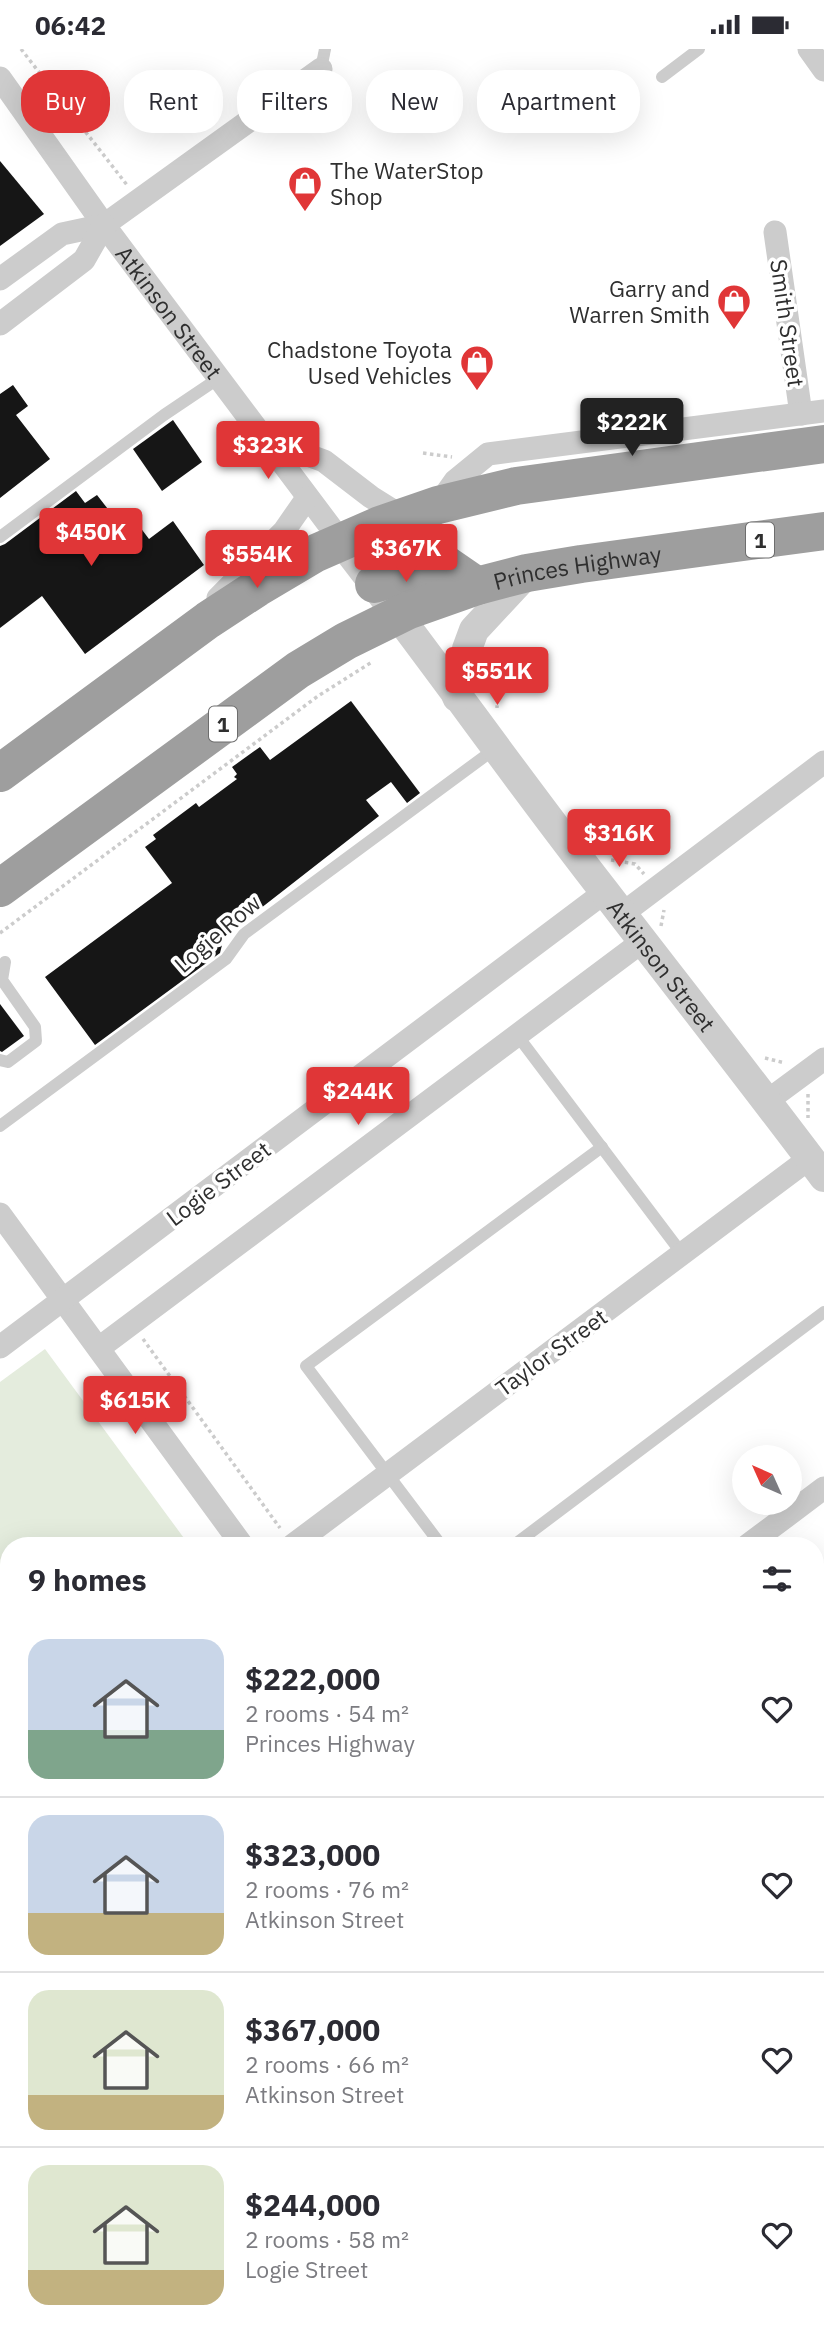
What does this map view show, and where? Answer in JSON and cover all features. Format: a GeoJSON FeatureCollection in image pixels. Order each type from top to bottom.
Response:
{"type":"FeatureCollection","features":[{"type":"Feature","properties":{"kind":"highway"},"geometry":{"type":"LineString","coordinates":[[0,773],[166,650],[268,580],[341,541],[420,511],[516,486],[824,444]]}},
{"type":"Feature","properties":{"kind":"highway","name":"Princes Highway"},"geometry":{"type":"LineString","coordinates":[[0,888],[298,670],[330,650],[435,599],[527,573],[824,531]]}},
{"type":"Feature","properties":{"kind":"highway"},"geometry":{"type":"LineString","coordinates":[[374,584],[445,565],[477,586]]}},
{"type":"Feature","properties":{"kind":"street"},"geometry":{"type":"LineString","coordinates":[[809,49],[824,70]]}},
{"type":"Feature","properties":{"kind":"street"},"geometry":{"type":"LineString","coordinates":[[0,324],[84,260],[104,225],[323,59]]}},
{"type":"Feature","properties":{"kind":"street","name":"Atkinson Street"},"geometry":{"type":"LineString","coordinates":[[0,78],[104,225],[307,498],[399,615],[457,697],[817,1168]]}},
{"type":"Feature","properties":{"kind":"street"},"geometry":{"type":"LineString","coordinates":[[0,279],[62,234],[104,225]]}},
{"type":"Feature","properties":{"kind":"street","name":"Smith Street"},"geometry":{"type":"LineString","coordinates":[[775,232],[801,414]]}},
{"type":"Feature","properties":{"kind":"street"},"geometry":{"type":"LineString","coordinates":[[264,439],[324,461],[371,498],[420,511],[488,454],[824,411]]}},
{"type":"Feature","properties":{"kind":"street"},"geometry":{"type":"LineString","coordinates":[[166,650],[284,531],[307,498]]}},
{"type":"Feature","properties":{"kind":"street"},"geometry":{"type":"LineString","coordinates":[[457,697],[467,649],[474,630],[527,573]]}},
{"type":"Feature","properties":{"kind":"street","name":"Logie Street"},"geometry":{"type":"LineString","coordinates":[[0,1347],[613,903],[824,762]]}},
{"type":"Feature","properties":{"kind":"street"},"geometry":{"type":"LineString","coordinates":[[99,1348],[643,940]]}},
{"type":"Feature","properties":{"kind":"street"},"geometry":{"type":"LineString","coordinates":[[767,1101],[824,1059]]}},
{"type":"Feature","properties":{"kind":"street","name":"Taylor Street"},"geometry":{"type":"LineString","coordinates":[[303,1537],[683,1255],[817,1168]]}},
{"type":"Feature","properties":{"kind":"street"},"geometry":{"type":"LineString","coordinates":[[0,1215],[237,1537]]}},
{"type":"Feature","properties":{"kind":"street"},"geometry":{"type":"LineString","coordinates":[[759,1537],[824,1488]]}},
{"type":"Feature","properties":{"kind":"lane"},"geometry":{"type":"LineString","coordinates":[[662,77],[699,49]]}},
{"type":"Feature","properties":{"kind":"lane"},"geometry":{"type":"LineString","coordinates":[[0,537],[164,415],[219,378]]}},
{"type":"Feature","properties":{"kind":"lane","name":"Logie Row"},"geometry":{"type":"LineString","coordinates":[[0,1126],[226,959],[243,934],[496,748]]}},
{"type":"Feature","properties":{"kind":"lane"},"geometry":{"type":"LineString","coordinates":[[0,1060],[8,1062],[36,1041],[35,1027],[2,980],[5,962]]}},
{"type":"Feature","properties":{"kind":"lane"},"geometry":{"type":"LineString","coordinates":[[517,1035],[683,1255]]}},
{"type":"Feature","properties":{"kind":"lane"},"geometry":{"type":"LineString","coordinates":[[435,1537],[306,1366],[602,1147]]}},
{"type":"Feature","properties":{"kind":"lane"},"geometry":{"type":"LineString","coordinates":[[524,1537],[824,1312]]}},
{"type":"Feature","properties":{"kind":"path"},"geometry":{"type":"LineString","coordinates":[[21,49],[133,193]]}},
{"type":"Feature","properties":{"kind":"path"},"geometry":{"type":"LineString","coordinates":[[0,933],[318,696],[376,659]]}},
{"type":"Feature","properties":{"kind":"path"},"geometry":{"type":"LineString","coordinates":[[132,1324],[287,1537]]}},
{"type":"Feature","properties":{"kind":"green space"},"geometry":{"type":"Polygon","coordinates":[[[45,1349],[183,1537],[0,1537],[0,1382],[45,1349]]]}},
{"type":"Feature","properties":{"kind":"building"},"geometry":{"type":"Polygon","coordinates":[[[0,161],[44,214],[0,246],[0,161]]]}},
{"type":"Feature","properties":{"kind":"building"},"geometry":{"type":"Polygon","coordinates":[[[13,385],[28,406],[16,415],[50,459],[0,498],[0,394],[13,385]]]}},
{"type":"Feature","properties":{"kind":"building"},"geometry":{"type":"Polygon","coordinates":[[[173,420],[202,462],[162,491],[133,449],[173,420]]]}},
{"type":"Feature","properties":{"kind":"building"},"geometry":{"type":"Polygon","coordinates":[[[76,491],[85,503],[97,495],[111,513],[127,510],[149,539],[173,521],[204,565],[85,654],[42,596],[0,628],[0,546],[76,491]]]}},
{"type":"Feature","properties":{"kind":"building"},"geometry":{"type":"Polygon","coordinates":[[[351,701],[420,793],[407,803],[391,782],[366,800],[379,816],[224,937],[220,953],[95,1045],[45,977],[172,883],[145,847],[156,839],[153,835],[196,803],[199,807],[237,779],[232,767],[260,747],[270,760],[351,701]]]}},
{"type":"Feature","properties":{"kind":"building"},"geometry":{"type":"Polygon","coordinates":[[[0,1004],[24,1036],[2,1052],[0,1051],[0,1004]]]}},
{"type":"Feature","properties":{"kind":"place","name":"The WaterStop Shop"},"geometry":{"type":"Point","coordinates":[305,213]}},
{"type":"Feature","properties":{"kind":"place","name":"Garry and Warren Smith"},"geometry":{"type":"Point","coordinates":[734,331]}},
{"type":"Feature","properties":{"kind":"place","name":"Chadstone Toyota Used Vehicles"},"geometry":{"type":"Point","coordinates":[477,392]}}]}
